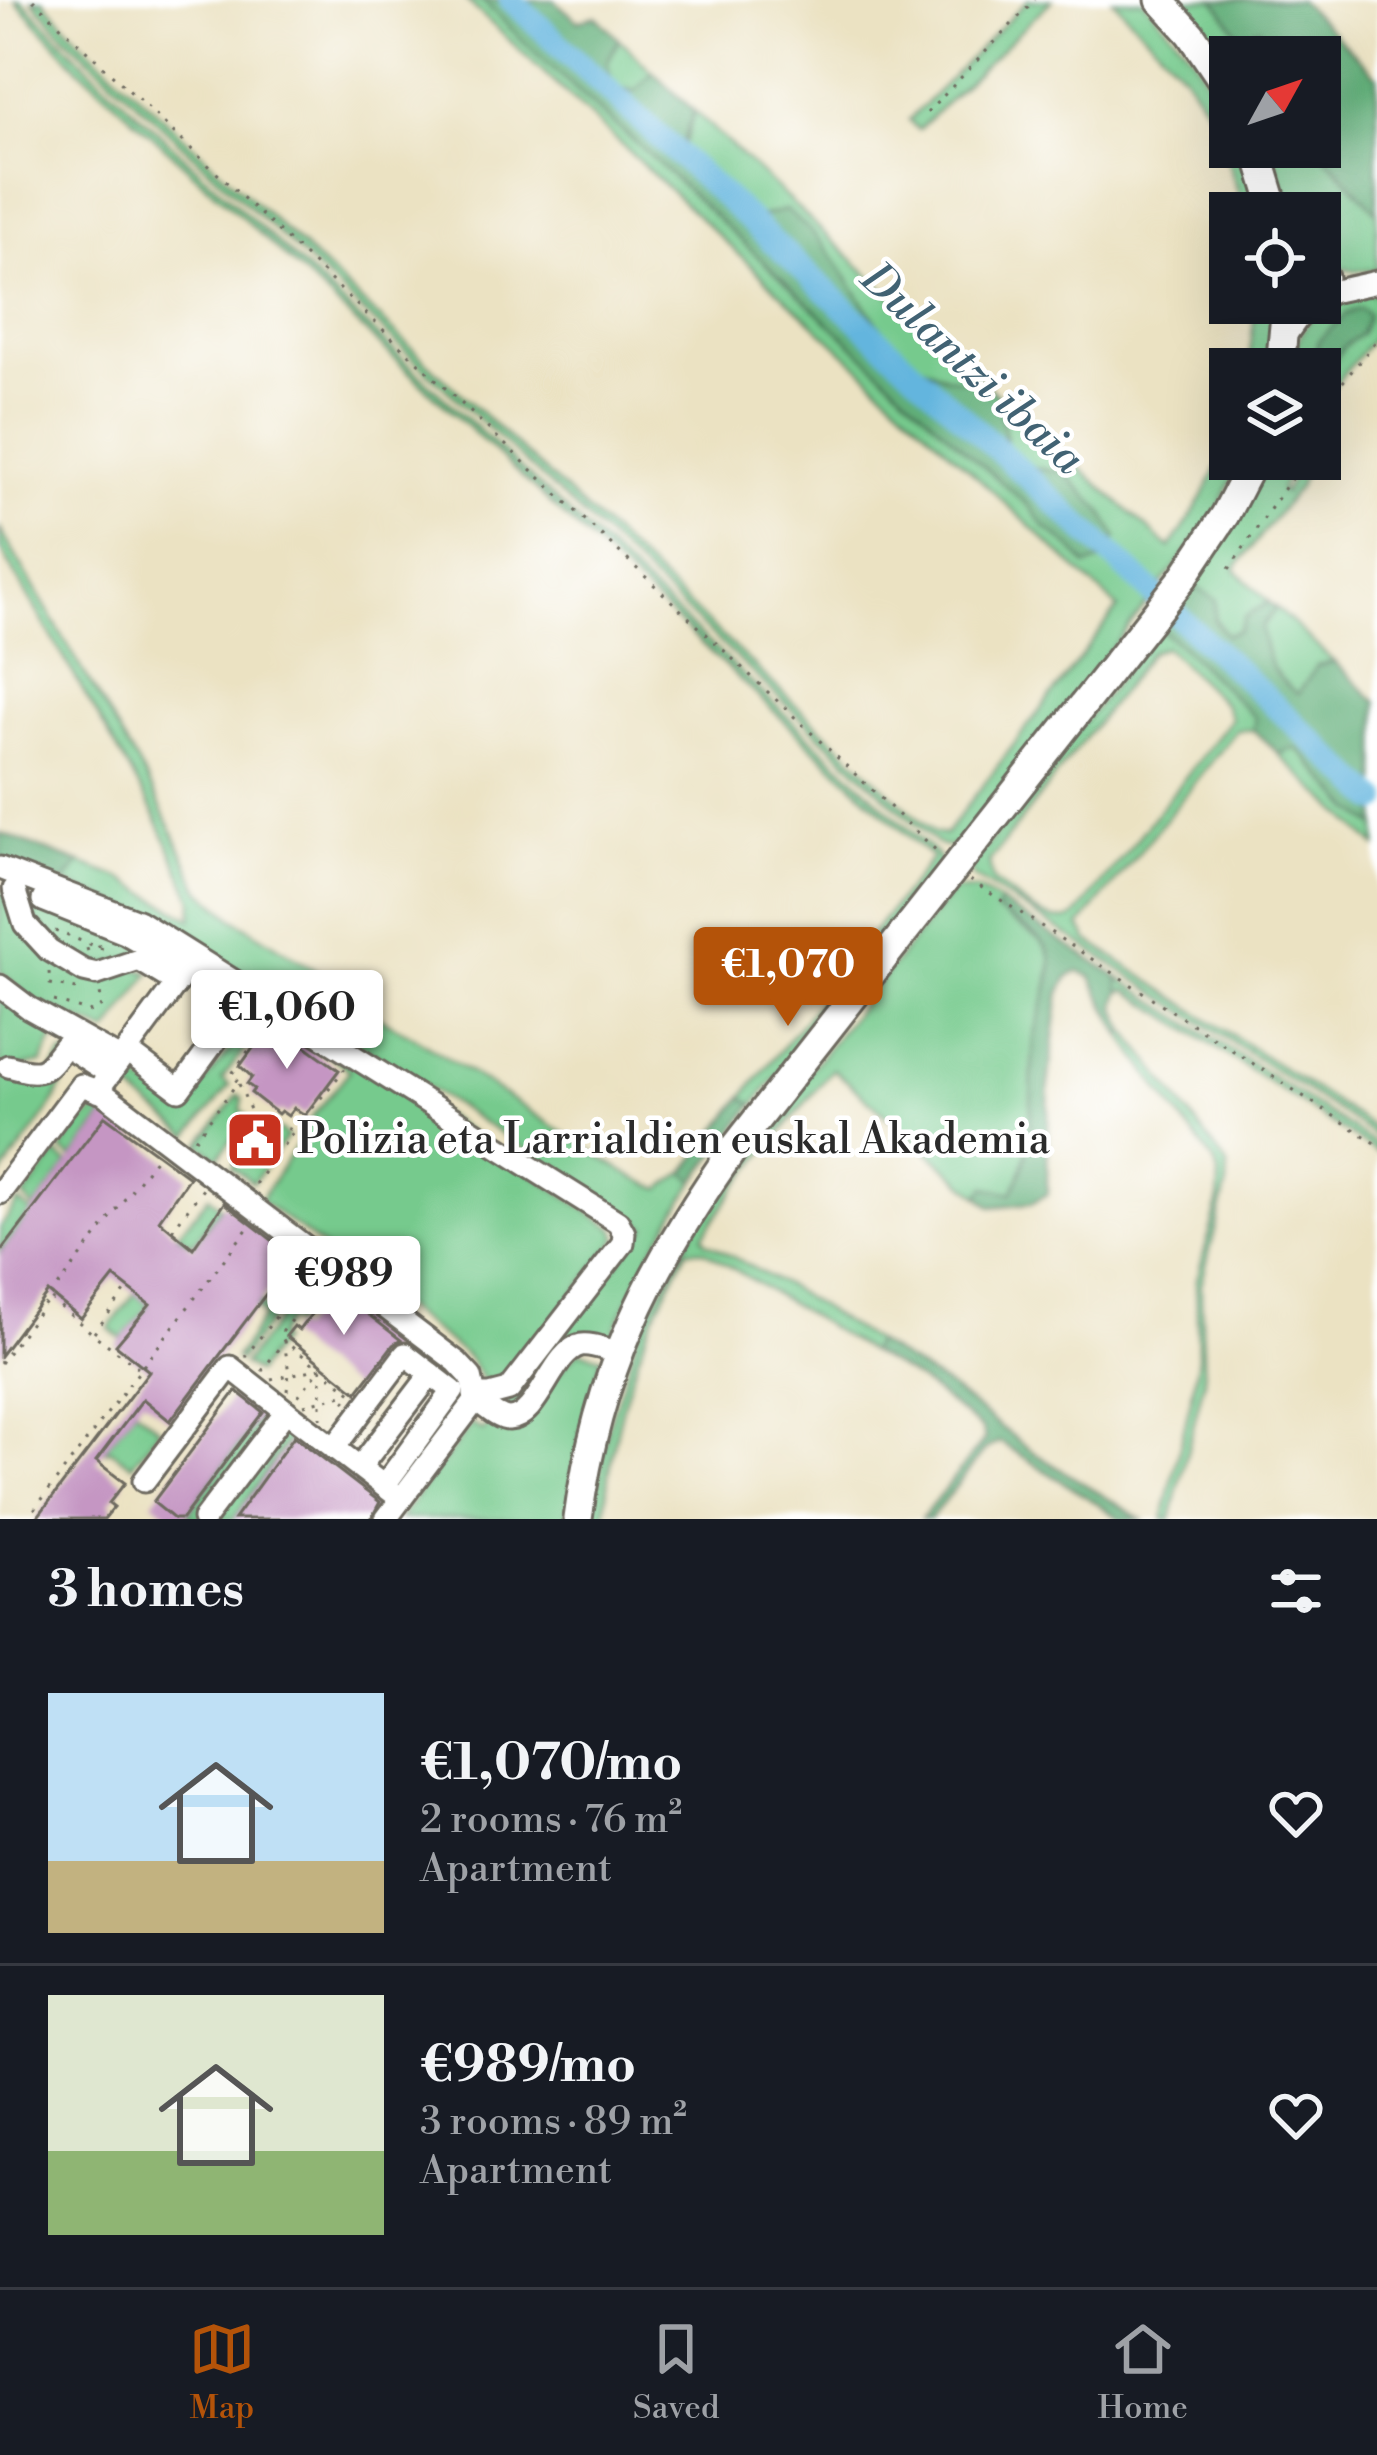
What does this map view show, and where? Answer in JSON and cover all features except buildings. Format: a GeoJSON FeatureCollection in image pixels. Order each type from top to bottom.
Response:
{"type":"FeatureCollection","features":[{"type":"Feature","properties":{"kind":"main road"},"geometry":{"type":"LineString","coordinates":[[1160,0],[1209,61]]}},
{"type":"Feature","properties":{"kind":"main road"},"geometry":{"type":"LineString","coordinates":[[1283,348],[1285,324]]}},
{"type":"Feature","properties":{"kind":"main road"},"geometry":{"type":"LineString","coordinates":[[578,1519],[585,1467],[618,1352],[668,1245],[695,1202],[1183,578],[1244,480]]}},
{"type":"Feature","properties":{"kind":"street"},"geometry":{"type":"LineString","coordinates":[[1341,290],[1372,282]]}},
{"type":"Feature","properties":{"kind":"street"},"geometry":{"type":"LineString","coordinates":[[1284,337],[1293,324]]}},
{"type":"Feature","properties":{"kind":"street"},"geometry":{"type":"LineString","coordinates":[[0,868],[138,921],[182,967],[242,1004],[179,1090],[113,1069],[65,1045],[45,1071],[34,1074],[8,1066]]}},
{"type":"Feature","properties":{"kind":"street"},"geometry":{"type":"LineString","coordinates":[[15,889],[55,889]]}},
{"type":"Feature","properties":{"kind":"street"},"geometry":{"type":"LineString","coordinates":[[15,889],[25,924],[49,950],[85,970],[97,974],[139,960],[182,967]]}},
{"type":"Feature","properties":{"kind":"street"},"geometry":{"type":"LineString","coordinates":[[15,889],[125,933],[618,1222],[624,1233],[622,1243],[508,1390],[475,1398],[393,1492]]}},
{"type":"Feature","properties":{"kind":"street"},"geometry":{"type":"LineString","coordinates":[[0,1193],[81,1085],[113,1069],[182,967]]}},
{"type":"Feature","properties":{"kind":"street"},"geometry":{"type":"LineString","coordinates":[[0,986],[113,1069],[175,1148],[457,1362],[471,1377],[475,1398],[504,1419],[514,1418],[529,1406],[569,1350],[584,1344],[618,1352]]}},
{"type":"Feature","properties":{"kind":"street"},"geometry":{"type":"LineString","coordinates":[[328,1443],[405,1354],[453,1391],[393,1492],[386,1519]]}},
{"type":"Feature","properties":{"kind":"street"},"geometry":{"type":"LineString","coordinates":[[144,1481],[230,1367],[393,1492]]}},
{"type":"Feature","properties":{"kind":"street"},"geometry":{"type":"LineString","coordinates":[[360,1467],[431,1374]]}},
{"type":"Feature","properties":{"kind":"street"},"geometry":{"type":"LineString","coordinates":[[204,1519],[286,1411]]}},
{"type":"Feature","properties":{"kind":"path"},"geometry":{"type":"LineString","coordinates":[[33,0],[955,868],[1377,1144]]}},
{"type":"Feature","properties":{"kind":"path"},"geometry":{"type":"LineString","coordinates":[[927,113],[1035,0]]}},
{"type":"Feature","properties":{"kind":"path"},"geometry":{"type":"LineString","coordinates":[[1341,384],[1377,340]]}},
{"type":"Feature","properties":{"kind":"path"},"geometry":{"type":"LineString","coordinates":[[1229,569],[1290,480]]}},
{"type":"Feature","properties":{"kind":"path"},"geometry":{"type":"LineString","coordinates":[[82,951],[113,941]]}},
{"type":"Feature","properties":{"kind":"path"},"geometry":{"type":"LineString","coordinates":[[45,999],[91,1012],[102,1006],[100,993],[91,986],[74,989],[50,984],[49,973],[55,965]]}},
{"type":"Feature","properties":{"kind":"path"},"geometry":{"type":"LineString","coordinates":[[272,1017],[231,1075],[251,1117],[295,1130]]}},
{"type":"Feature","properties":{"kind":"path"},"geometry":{"type":"LineString","coordinates":[[27,1519],[141,1369],[252,1206],[295,1130],[344,1070]]}},
{"type":"Feature","properties":{"kind":"path"},"geometry":{"type":"LineString","coordinates":[[0,1363],[175,1148],[238,1082]]}},
{"type":"Feature","properties":{"kind":"path"},"geometry":{"type":"LineString","coordinates":[[326,1263],[280,1335],[352,1393]]}},
{"type":"Feature","properties":{"kind":"path"},"geometry":{"type":"LineString","coordinates":[[243,1377],[326,1263]]}},
{"type":"Feature","properties":{"kind":"path"},"geometry":{"type":"LineString","coordinates":[[93,1334],[128,1288]]}},
{"type":"Feature","properties":{"kind":"path"},"geometry":{"type":"LineString","coordinates":[[50,1298],[141,1369]]}},
{"type":"Feature","properties":{"kind":"path"},"geometry":{"type":"LineString","coordinates":[[284,1341],[289,1373],[286,1411]]}},
{"type":"Feature","properties":{"kind":"path"},"geometry":{"type":"LineString","coordinates":[[243,1377],[284,1341]]}},
{"type":"Feature","properties":{"kind":"path"},"geometry":{"type":"LineString","coordinates":[[243,1377],[321,1368]]}},
{"type":"Feature","properties":{"kind":"path"},"geometry":{"type":"LineString","coordinates":[[321,1368],[328,1443]]}},
{"type":"Feature","properties":{"kind":"path"},"geometry":{"type":"LineString","coordinates":[[286,1411],[321,1368]]}},
{"type":"Feature","properties":{"kind":"path"},"geometry":{"type":"LineString","coordinates":[[286,1411],[352,1393]]}},
{"type":"Feature","properties":{"kind":"path"},"geometry":{"type":"LineString","coordinates":[[341,1408],[352,1393]]}},
{"type":"Feature","properties":{"kind":"green space"},"geometry":{"type":"Polygon","coordinates":[[[15,0],[22,0],[89,68],[936,854],[940,870],[754,1105],[743,1097],[932,858],[78,68],[15,0]]]}},
{"type":"Feature","properties":{"kind":"green space"},"geometry":{"type":"Polygon","coordinates":[[[32,0],[43,0],[82,42],[934,833],[945,835],[1118,608],[466,0],[482,0],[1029,506],[1086,566],[1064,472],[1035,468],[1008,454],[998,395],[1170,548],[1211,480],[1232,480],[1212,520],[961,841],[943,846],[63,34],[32,0]]]}},
{"type":"Feature","properties":{"kind":"green space"},"geometry":{"type":"Polygon","coordinates":[[[482,0],[554,0],[578,21],[596,16],[619,39],[607,62],[613,87],[635,91],[653,72],[694,111],[679,153],[732,204],[757,217],[786,210],[814,234],[902,351],[924,368],[950,378],[980,379],[998,395],[1008,454],[1035,468],[1064,472],[1101,510],[1117,537],[1102,560],[1087,566],[1029,506],[482,0]]]}},
{"type":"Feature","properties":{"kind":"green space"},"geometry":{"type":"Polygon","coordinates":[[[1028,0],[1052,0],[918,130],[909,120],[1028,0]]]}},
{"type":"Feature","properties":{"kind":"green space"},"geometry":{"type":"Polygon","coordinates":[[[1113,0],[1143,0],[1192,54],[1209,81],[1209,112],[1183,73],[1113,0]]]}},
{"type":"Feature","properties":{"kind":"green space"},"geometry":{"type":"Polygon","coordinates":[[[1177,0],[1215,0],[1241,36],[1209,36],[1209,40],[1177,0]]]}},
{"type":"Feature","properties":{"kind":"green space"},"geometry":{"type":"Polygon","coordinates":[[[1215,0],[1299,0],[1336,36],[1267,36],[1259,28],[1240,36],[1215,0]]]}},
{"type":"Feature","properties":{"kind":"green space"},"geometry":{"type":"Polygon","coordinates":[[[1258,28],[1266,36],[1241,36],[1258,28]]]}},
{"type":"Feature","properties":{"kind":"green space"},"geometry":{"type":"Polygon","coordinates":[[[619,39],[653,72],[635,91],[613,87],[607,63],[619,39]]]}},
{"type":"Feature","properties":{"kind":"green space"},"geometry":{"type":"Polygon","coordinates":[[[1341,41],[1377,76],[1377,212],[1336,168],[1341,168],[1341,41]]]}},
{"type":"Feature","properties":{"kind":"green space"},"geometry":{"type":"Polygon","coordinates":[[[694,111],[980,379],[956,381],[919,364],[895,347],[815,235],[732,204],[679,153],[694,111]]]}},
{"type":"Feature","properties":{"kind":"green space"},"geometry":{"type":"Polygon","coordinates":[[[1230,168],[1250,168],[1257,192],[1238,192],[1230,168]]]}},
{"type":"Feature","properties":{"kind":"green space"},"geometry":{"type":"Polygon","coordinates":[[[1278,168],[1336,168],[1377,212],[1377,270],[1341,268],[1341,192],[1284,192],[1278,168]]]}},
{"type":"Feature","properties":{"kind":"green space"},"geometry":{"type":"Polygon","coordinates":[[[1377,293],[1377,333],[1341,378],[1341,348],[1297,348],[1307,324],[1341,324],[1341,299],[1377,293]]]}},
{"type":"Feature","properties":{"kind":"green space"},"geometry":{"type":"Polygon","coordinates":[[[1360,308],[1368,315],[1361,334],[1341,351],[1316,348],[1318,341],[1341,324],[1346,314],[1360,308]]]}},
{"type":"Feature","properties":{"kind":"green space"},"geometry":{"type":"Polygon","coordinates":[[[1253,324],[1272,324],[1270,348],[1251,348],[1253,324]]]}},
{"type":"Feature","properties":{"kind":"green space"},"geometry":{"type":"Polygon","coordinates":[[[1257,480],[1285,480],[1280,490],[1284,493],[1291,480],[1301,480],[1235,569],[1269,602],[1245,617],[1239,631],[1226,635],[1192,585],[1257,480]]]}},
{"type":"Feature","properties":{"kind":"green space"},"geometry":{"type":"Polygon","coordinates":[[[0,529],[152,789],[200,889],[233,918],[326,977],[345,998],[634,1178],[661,1189],[685,1172],[695,1181],[651,1253],[610,1339],[580,1336],[521,1406],[510,1411],[503,1407],[647,1227],[372,1052],[139,912],[64,883],[80,863],[121,878],[192,919],[193,899],[153,811],[0,548],[0,529]]]}},
{"type":"Feature","properties":{"kind":"green space"},"geometry":{"type":"Polygon","coordinates":[[[1192,585],[1216,599],[1215,621],[1226,635],[1239,631],[1245,617],[1269,602],[1276,608],[1261,628],[1265,649],[1281,680],[1298,694],[1317,666],[1334,662],[1377,702],[1377,826],[1352,809],[1300,751],[1292,748],[1279,754],[1253,730],[1255,718],[1158,628],[1192,585]]]}},
{"type":"Feature","properties":{"kind":"green space"},"geometry":{"type":"Polygon","coordinates":[[[1276,608],[1334,662],[1317,666],[1298,694],[1276,673],[1265,649],[1261,628],[1276,608]]]}},
{"type":"Feature","properties":{"kind":"green space"},"geometry":{"type":"Polygon","coordinates":[[[1158,628],[1256,719],[1253,730],[1237,730],[1080,926],[1089,941],[1377,1130],[1377,1137],[973,877],[972,865],[1158,628]],[[1165,647],[1151,652],[989,862],[993,881],[1043,915],[1065,920],[1075,917],[1231,719],[1225,705],[1165,647]]]}},
{"type":"Feature","properties":{"kind":"green space"},"geometry":{"type":"Polygon","coordinates":[[[1293,748],[1352,809],[1377,826],[1377,847],[1279,755],[1293,748]]]}},
{"type":"Feature","properties":{"kind":"green space"},"geometry":{"type":"Polygon","coordinates":[[[0,833],[80,863],[64,883],[0,860],[0,833]]]}},
{"type":"Feature","properties":{"kind":"green space"},"geometry":{"type":"Polygon","coordinates":[[[953,890],[978,890],[1000,902],[996,911],[1044,943],[1052,959],[1024,1171],[1012,1194],[986,1187],[979,1196],[833,1069],[738,1185],[703,1236],[875,1342],[869,1352],[703,1250],[687,1250],[650,1324],[631,1380],[613,1449],[605,1519],[593,1519],[608,1427],[640,1328],[705,1211],[771,1119],[953,890]]]}},
{"type":"Feature","properties":{"kind":"green space"},"geometry":{"type":"Polygon","coordinates":[[[0,891],[53,960],[133,967],[150,973],[108,1033],[31,999],[0,971],[0,891]]]}},
{"type":"Feature","properties":{"kind":"green space"},"geometry":{"type":"Polygon","coordinates":[[[31,901],[132,942],[147,953],[105,964],[75,958],[39,926],[27,904],[31,901]]]}},
{"type":"Feature","properties":{"kind":"green space"},"geometry":{"type":"Polygon","coordinates":[[[1000,902],[1118,977],[1116,1006],[1126,1030],[1122,1036],[1091,977],[1079,971],[1068,977],[1060,993],[1049,1077],[1047,1194],[1031,1203],[992,1207],[979,1196],[986,1187],[1012,1193],[1026,1156],[1034,1039],[1052,966],[1043,943],[996,910],[1000,902]]]}},
{"type":"Feature","properties":{"kind":"green space"},"geometry":{"type":"Polygon","coordinates":[[[198,964],[432,1107],[615,1229],[618,1238],[502,1386],[486,1385],[467,1356],[260,1200],[300,1140],[297,1136],[350,1070],[273,1013],[222,1079],[230,1086],[189,1136],[118,1081],[126,1071],[181,1111],[258,1015],[259,1006],[195,968],[198,964]]]}},
{"type":"Feature","properties":{"kind":"green space"},"geometry":{"type":"Polygon","coordinates":[[[1118,977],[1377,1145],[1377,1153],[1127,990],[1120,992],[1118,977]]]}},
{"type":"Feature","properties":{"kind":"green space"},"geometry":{"type":"Polygon","coordinates":[[[0,991],[52,1027],[55,1036],[42,1063],[2,1071],[33,1082],[49,1075],[63,1054],[74,1058],[55,1101],[0,1178],[0,991]]]}},
{"type":"Feature","properties":{"kind":"green space"},"geometry":{"type":"Polygon","coordinates":[[[1126,1030],[1228,1166],[1201,1285],[1204,1381],[1171,1519],[1163,1519],[1193,1390],[1198,1356],[1196,1282],[1218,1203],[1219,1173],[1122,1036],[1126,1030]]]}},
{"type":"Feature","properties":{"kind":"green space"},"geometry":{"type":"Polygon","coordinates":[[[238,1095],[248,1117],[218,1158],[200,1144],[238,1095]]]}},
{"type":"Feature","properties":{"kind":"green space"},"geometry":{"type":"Polygon","coordinates":[[[743,1097],[754,1105],[695,1181],[685,1172],[743,1097]]]}},
{"type":"Feature","properties":{"kind":"green space"},"geometry":{"type":"Polygon","coordinates":[[[96,1111],[105,1116],[72,1159],[61,1149],[96,1111]]]}},
{"type":"Feature","properties":{"kind":"green space"},"geometry":{"type":"Polygon","coordinates":[[[259,1128],[280,1130],[287,1137],[253,1183],[232,1167],[259,1128]]]}},
{"type":"Feature","properties":{"kind":"green space"},"geometry":{"type":"Polygon","coordinates":[[[56,1154],[69,1164],[34,1209],[24,1197],[56,1154]]]}},
{"type":"Feature","properties":{"kind":"green space"},"geometry":{"type":"Polygon","coordinates":[[[209,1196],[221,1207],[193,1243],[177,1235],[209,1196]]]}},
{"type":"Feature","properties":{"kind":"green space"},"geometry":{"type":"Polygon","coordinates":[[[18,1202],[32,1212],[0,1253],[0,1228],[18,1202]]]}},
{"type":"Feature","properties":{"kind":"green space"},"geometry":{"type":"Polygon","coordinates":[[[301,1268],[307,1273],[238,1361],[235,1358],[264,1316],[256,1308],[260,1303],[268,1310],[301,1268]]]}},
{"type":"Feature","properties":{"kind":"green space"},"geometry":{"type":"Polygon","coordinates":[[[313,1275],[318,1279],[310,1291],[314,1296],[293,1324],[287,1320],[276,1337],[280,1341],[256,1373],[243,1364],[313,1275]]]}},
{"type":"Feature","properties":{"kind":"green space"},"geometry":{"type":"Polygon","coordinates":[[[135,1293],[150,1305],[122,1339],[109,1328],[135,1293]]]}},
{"type":"Feature","properties":{"kind":"green space"},"geometry":{"type":"Polygon","coordinates":[[[875,1342],[943,1383],[1036,1454],[1142,1519],[1121,1519],[1000,1442],[986,1449],[930,1519],[921,1519],[985,1439],[982,1429],[920,1381],[869,1352],[875,1342]]]}},
{"type":"Feature","properties":{"kind":"green space"},"geometry":{"type":"Polygon","coordinates":[[[579,1351],[602,1357],[581,1431],[566,1519],[399,1519],[472,1424],[483,1431],[494,1418],[506,1426],[579,1351]]]}},
{"type":"Feature","properties":{"kind":"green space"},"geometry":{"type":"Polygon","coordinates":[[[266,1408],[276,1417],[197,1519],[188,1514],[266,1408]]]}},
{"type":"Feature","properties":{"kind":"green space"},"geometry":{"type":"Polygon","coordinates":[[[135,1409],[160,1429],[132,1465],[104,1450],[135,1409]]]}},
{"type":"Feature","properties":{"kind":"green space"},"geometry":{"type":"Polygon","coordinates":[[[284,1422],[294,1431],[234,1519],[214,1519],[284,1422]]]}},
{"type":"Feature","properties":{"kind":"waterway","name":"Dulantzi ibaia"},"geometry":{"type":"LineString","coordinates":[[511,0],[1377,800]]}},
{"type":"Feature","properties":{"kind":"place","name":"Polizia eta Larrialdien euskal Akademia"},"geometry":{"type":"Point","coordinates":[255,1140]}}]}
